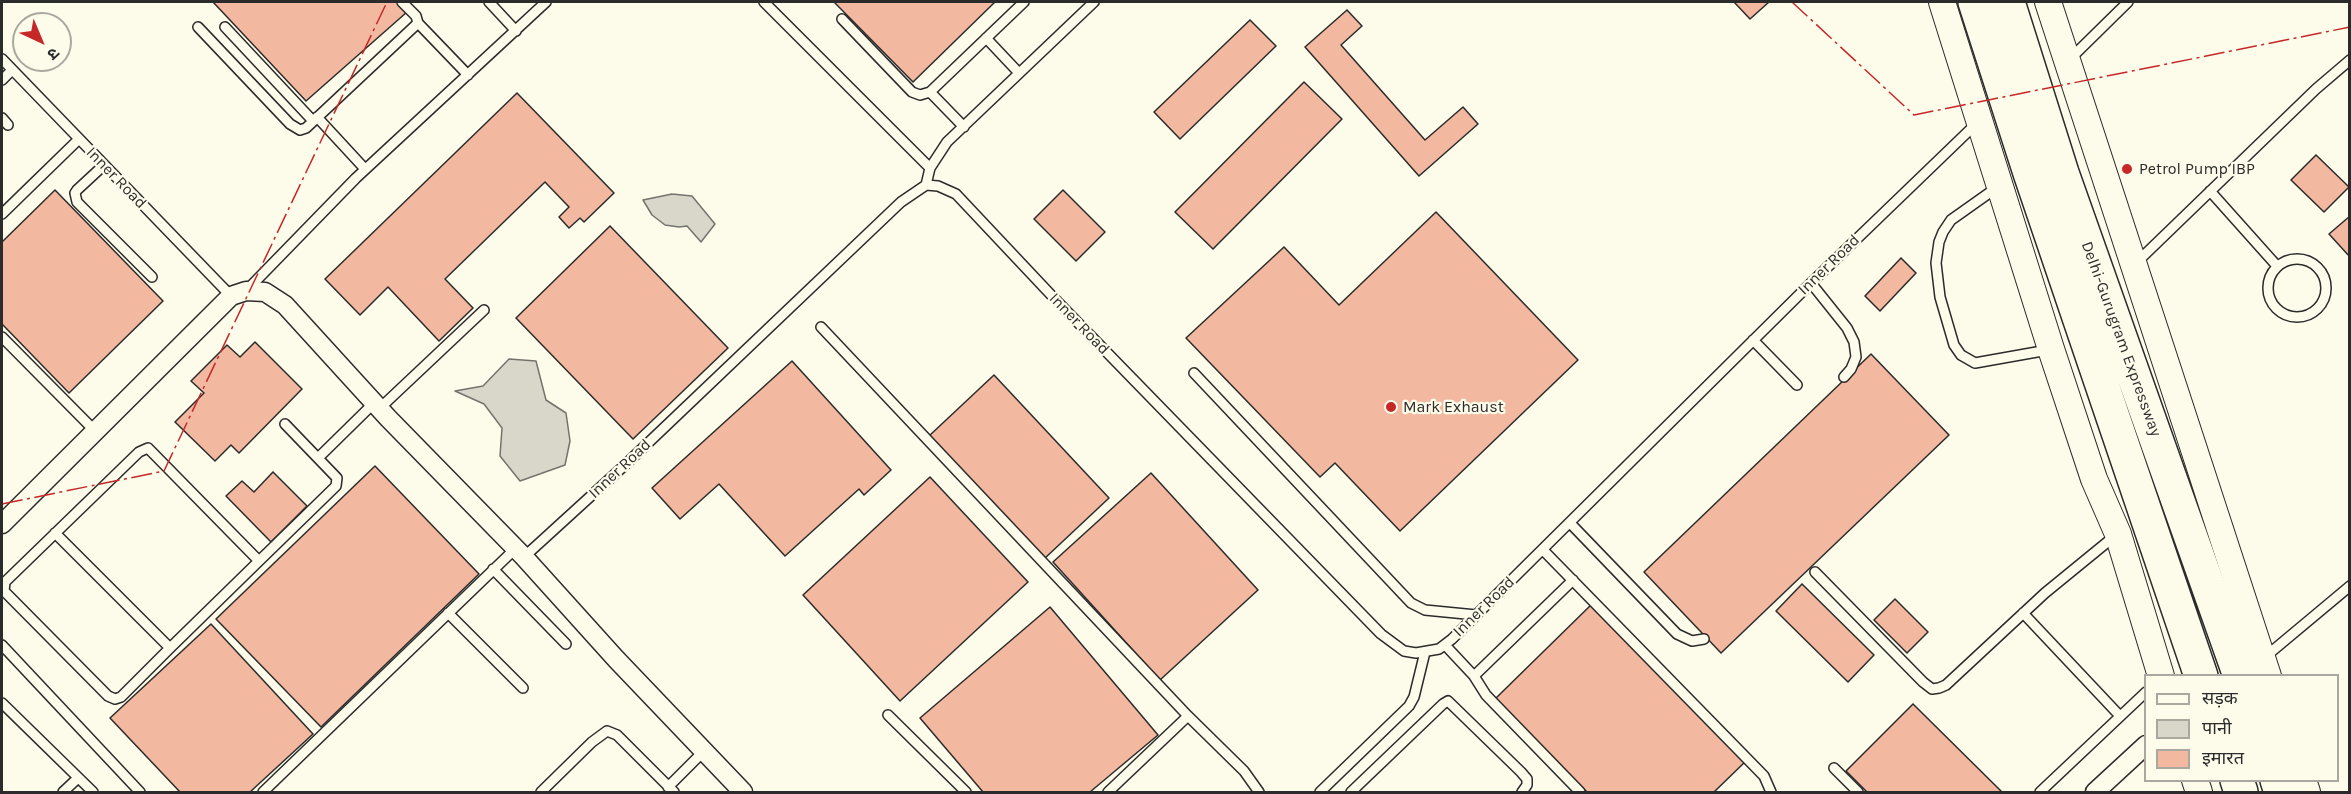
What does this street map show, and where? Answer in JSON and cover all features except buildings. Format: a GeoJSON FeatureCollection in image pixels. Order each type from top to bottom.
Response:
{"type":"FeatureCollection","features":[{"type":"Feature","properties":{"kind":"highway","name":"Delhi-Gurugram Expressway"},"geometry":{"type":"LineString","coordinates":[[1975,2],[2030,173],[2201,674]]}},
{"type":"Feature","properties":{"kind":"highway","name":"Delhi-Gurugram Expressway"},"geometry":{"type":"LineString","coordinates":[[2007,2],[2062,173],[2257,670]]}},
{"type":"Feature","properties":{"kind":"main road"},"geometry":{"type":"LineString","coordinates":[[1942,2],[1981,120],[2051,349],[2094,479],[2118,534],[2161,674]]}},
{"type":"Feature","properties":{"kind":"main road"},"geometry":{"type":"LineString","coordinates":[[2048,2],[2134,264],[2257,670]]}},
{"type":"Feature","properties":{"kind":"street"},"geometry":{"type":"LineString","coordinates":[[2,524],[238,294],[265,292],[285,304],[377,406],[520,552],[743,792]]}},
{"type":"Feature","properties":{"kind":"street"},"geometry":{"type":"LineString","coordinates":[[2095,792],[2144,746]]}},
{"type":"Feature","properties":{"kind":"lane"},"geometry":{"type":"LineString","coordinates":[[402,2],[416,16],[418,23],[468,75]]}},
{"type":"Feature","properties":{"kind":"lane"},"geometry":{"type":"LineString","coordinates":[[489,2],[516,31]]}},
{"type":"Feature","properties":{"kind":"lane"},"geometry":{"type":"LineString","coordinates":[[238,294],[365,169],[546,2]]}},
{"type":"Feature","properties":{"kind":"lane"},"geometry":{"type":"LineString","coordinates":[[764,2],[930,168]]}},
{"type":"Feature","properties":{"kind":"lane"},"geometry":{"type":"LineString","coordinates":[[842,19],[912,92],[920,95],[930,92],[1024,2]]}},
{"type":"Feature","properties":{"kind":"lane"},"geometry":{"type":"LineString","coordinates":[[1082,2],[1083,12]]}},
{"type":"Feature","properties":{"kind":"lane"},"geometry":{"type":"LineString","coordinates":[[926,185],[930,168],[947,142],[1094,2]]}},
{"type":"Feature","properties":{"kind":"lane"},"geometry":{"type":"LineString","coordinates":[[2068,61],[2127,2]]}},
{"type":"Feature","properties":{"kind":"lane"},"geometry":{"type":"LineString","coordinates":[[198,27],[295,129],[306,128],[418,23]]}},
{"type":"Feature","properties":{"kind":"lane"},"geometry":{"type":"LineString","coordinates":[[225,27],[365,169]]}},
{"type":"Feature","properties":{"kind":"lane"},"geometry":{"type":"LineString","coordinates":[[986,38],[1019,73]]}},
{"type":"Feature","properties":{"kind":"lane","name":"Inner Road"},"geometry":{"type":"LineString","coordinates":[[2,59],[12,70]]}},
{"type":"Feature","properties":{"kind":"lane"},"geometry":{"type":"LineString","coordinates":[[2134,264],[2349,60]]}},
{"type":"Feature","properties":{"kind":"lane"},"geometry":{"type":"LineString","coordinates":[[2,80],[12,70]]}},
{"type":"Feature","properties":{"kind":"lane","name":"Inner Road"},"geometry":{"type":"LineString","coordinates":[[14,72],[104,165],[238,294]]}},
{"type":"Feature","properties":{"kind":"lane"},"geometry":{"type":"LineString","coordinates":[[930,92],[963,127]]}},
{"type":"Feature","properties":{"kind":"lane","name":"Inner Road"},"geometry":{"type":"LineString","coordinates":[[263,792],[493,569],[520,552],[626,464],[901,202],[926,185],[938,186],[956,194],[1381,634],[1404,651],[1425,652],[1445,645],[1810,283],[1981,120]]}},
{"type":"Feature","properties":{"kind":"lane"},"geometry":{"type":"LineString","coordinates":[[2,214],[79,139]]}},
{"type":"Feature","properties":{"kind":"lane"},"geometry":{"type":"LineString","coordinates":[[104,165],[77,190],[75,193],[77,202],[152,278]]}},
{"type":"Feature","properties":{"kind":"lane"},"geometry":{"type":"LineString","coordinates":[[2001,185],[1951,220],[1939,242],[1936,263],[1940,297],[1954,345],[1961,356],[1975,363],[2051,349]]}},
{"type":"Feature","properties":{"kind":"lane"},"geometry":{"type":"LineString","coordinates":[[2210,191],[2277,266]]}},
{"type":"Feature","properties":{"kind":"lane"},"geometry":{"type":"LineString","coordinates":[[2295,259],[2314,264],[2321,272],[2325,290],[2318,308],[2310,313],[2292,316],[2276,308],[2268,292],[2268,283],[2277,266],[2295,259]]}},
{"type":"Feature","properties":{"kind":"lane"},"geometry":{"type":"LineString","coordinates":[[1810,283],[1846,328],[1854,342],[1856,357],[1851,369],[1844,377]]}},
{"type":"Feature","properties":{"kind":"lane"},"geometry":{"type":"LineString","coordinates":[[318,458],[484,310]]}},
{"type":"Feature","properties":{"kind":"lane"},"geometry":{"type":"LineString","coordinates":[[821,327],[1188,716],[1244,771],[1259,792]]}},
{"type":"Feature","properties":{"kind":"lane"},"geometry":{"type":"LineString","coordinates":[[2,337],[95,431]]}},
{"type":"Feature","properties":{"kind":"lane"},"geometry":{"type":"LineString","coordinates":[[1753,340],[1797,385]]}},
{"type":"Feature","properties":{"kind":"lane"},"geometry":{"type":"LineString","coordinates":[[1194,373],[1411,603],[1425,610],[1476,615]]}},
{"type":"Feature","properties":{"kind":"lane"},"geometry":{"type":"LineString","coordinates":[[259,561],[148,448],[139,452],[3,581],[4,591],[108,696],[115,699],[121,696],[259,561],[338,482],[337,478],[285,424]]}},
{"type":"Feature","properties":{"kind":"lane"},"geometry":{"type":"LineString","coordinates":[[1570,523],[1677,634],[1692,641],[1704,639]]}},
{"type":"Feature","properties":{"kind":"lane"},"geometry":{"type":"LineString","coordinates":[[55,533],[170,648]]}},
{"type":"Feature","properties":{"kind":"lane"},"geometry":{"type":"LineString","coordinates":[[1815,572],[1932,689],[1946,685],[2023,614],[2118,534]]}},
{"type":"Feature","properties":{"kind":"lane"},"geometry":{"type":"LineString","coordinates":[[1543,550],[1764,776],[1771,792]]}},
{"type":"Feature","properties":{"kind":"lane"},"geometry":{"type":"LineString","coordinates":[[493,569],[566,644]]}},
{"type":"Feature","properties":{"kind":"lane"},"geometry":{"type":"LineString","coordinates":[[1474,676],[1573,580]]}},
{"type":"Feature","properties":{"kind":"lane"},"geometry":{"type":"LineString","coordinates":[[2257,670],[2349,586]]}},
{"type":"Feature","properties":{"kind":"lane"},"geometry":{"type":"LineString","coordinates":[[448,613],[522,688]]}},
{"type":"Feature","properties":{"kind":"lane"},"geometry":{"type":"LineString","coordinates":[[2023,614],[2120,716]]}},
{"type":"Feature","properties":{"kind":"lane"},"geometry":{"type":"LineString","coordinates":[[2,645],[140,792]]}},
{"type":"Feature","properties":{"kind":"lane"},"geometry":{"type":"LineString","coordinates":[[1445,645],[1474,676],[1486,695],[1580,792]]}},
{"type":"Feature","properties":{"kind":"lane"},"geometry":{"type":"LineString","coordinates":[[1320,792],[1401,716],[1414,697],[1425,652]]}},
{"type":"Feature","properties":{"kind":"lane"},"geometry":{"type":"LineString","coordinates":[[2040,792],[2144,693]]}},
{"type":"Feature","properties":{"kind":"lane"},"geometry":{"type":"LineString","coordinates":[[1351,792],[1448,701],[1527,779],[1527,785],[1522,792]]}},
{"type":"Feature","properties":{"kind":"lane"},"geometry":{"type":"LineString","coordinates":[[2,702],[93,792]]}},
{"type":"Feature","properties":{"kind":"lane"},"geometry":{"type":"LineString","coordinates":[[888,716],[966,792]]}},
{"type":"Feature","properties":{"kind":"lane"},"geometry":{"type":"LineString","coordinates":[[1108,792],[1188,716]]}},
{"type":"Feature","properties":{"kind":"lane"},"geometry":{"type":"LineString","coordinates":[[1401,716],[1415,730]]}},
{"type":"Feature","properties":{"kind":"lane"},"geometry":{"type":"LineString","coordinates":[[541,792],[592,742],[607,731],[617,735],[671,790],[704,751]]}},
{"type":"Feature","properties":{"kind":"lane"},"geometry":{"type":"LineString","coordinates":[[1834,768],[1858,792]]}},
{"type":"Feature","properties":{"kind":"lane"},"geometry":{"type":"LineString","coordinates":[[63,792],[78,778]]}},
{"type":"Feature","properties":{"kind":"water"},"geometry":{"type":"Polygon","coordinates":[[[672,194],[692,196],[715,224],[701,242],[687,226],[665,225],[652,215],[643,200],[672,194]]]}},
{"type":"Feature","properties":{"kind":"water"},"geometry":{"type":"Polygon","coordinates":[[[509,359],[536,361],[546,400],[566,413],[570,441],[565,465],[520,481],[500,456],[502,428],[484,404],[455,391],[483,386],[509,359]]]}},
{"type":"Feature","properties":{"kind":"power"},"geometry":{"type":"LineString","coordinates":[[2,504],[164,471],[387,2]]}},
{"type":"Feature","properties":{"kind":"power"},"geometry":{"type":"LineString","coordinates":[[1792,2],[1914,115],[2350,27]]}},
{"type":"Feature","properties":{"kind":"place","name":"Petrol Pump IBP"},"geometry":{"type":"Point","coordinates":[2127,169]}},
{"type":"Feature","properties":{"kind":"place","name":"Mark Exhaust"},"geometry":{"type":"Point","coordinates":[1391,407]}}]}
